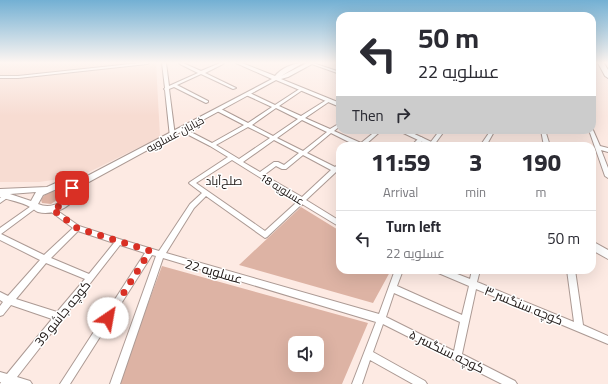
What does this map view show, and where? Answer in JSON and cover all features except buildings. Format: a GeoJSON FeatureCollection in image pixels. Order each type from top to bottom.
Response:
{"type":"FeatureCollection","features":[{"type":"Feature","properties":{"kind":"street"},"geometry":{"type":"LineString","coordinates":[[165,81],[172,136]]}},
{"type":"Feature","properties":{"kind":"street"},"geometry":{"type":"LineString","coordinates":[[166,89],[182,81]]}},
{"type":"Feature","properties":{"kind":"street"},"geometry":{"type":"LineString","coordinates":[[219,81],[234,88]]}},
{"type":"Feature","properties":{"kind":"street","name":"خیابان عسلویه"},"geometry":{"type":"LineString","coordinates":[[72,188],[172,136],[272,81]]}},
{"type":"Feature","properties":{"kind":"street"},"geometry":{"type":"LineString","coordinates":[[284,81],[336,103]]}},
{"type":"Feature","properties":{"kind":"street"},"geometry":{"type":"LineString","coordinates":[[173,85],[206,102]]}},
{"type":"Feature","properties":{"kind":"street"},"geometry":{"type":"LineString","coordinates":[[212,145],[248,125],[302,89]]}},
{"type":"Feature","properties":{"kind":"street"},"geometry":{"type":"LineString","coordinates":[[248,94],[336,134]]}},
{"type":"Feature","properties":{"kind":"street"},"geometry":{"type":"LineString","coordinates":[[239,162],[328,100]]}},
{"type":"Feature","properties":{"kind":"street"},"geometry":{"type":"LineString","coordinates":[[219,110],[336,167]]}},
{"type":"Feature","properties":{"kind":"street"},"geometry":{"type":"LineString","coordinates":[[260,175],[276,163],[284,168],[336,127]]}},
{"type":"Feature","properties":{"kind":"street","name":"عسلویه 18"},"geometry":{"type":"LineString","coordinates":[[183,130],[212,145],[336,222]]}},
{"type":"Feature","properties":{"kind":"street"},"geometry":{"type":"LineString","coordinates":[[337,134],[353,142]]}},
{"type":"Feature","properties":{"kind":"street"},"geometry":{"type":"LineString","coordinates":[[366,142],[375,134]]}},
{"type":"Feature","properties":{"kind":"street"},"geometry":{"type":"LineString","coordinates":[[409,134],[428,142]]}},
{"type":"Feature","properties":{"kind":"street"},"geometry":{"type":"LineString","coordinates":[[418,142],[421,139]]}},
{"type":"Feature","properties":{"kind":"street"},"geometry":{"type":"LineString","coordinates":[[596,144],[608,176]]}},
{"type":"Feature","properties":{"kind":"street"},"geometry":{"type":"LineString","coordinates":[[597,147],[608,150]]}},
{"type":"Feature","properties":{"kind":"street"},"geometry":{"type":"LineString","coordinates":[[232,158],[192,183],[265,235],[301,200],[336,170]]}},
{"type":"Feature","properties":{"kind":"street"},"geometry":{"type":"LineString","coordinates":[[58,185],[69,186],[72,188],[72,195],[69,200],[59,207],[41,210],[2,194],[46,189],[58,185]]}},
{"type":"Feature","properties":{"kind":"street"},"geometry":{"type":"LineString","coordinates":[[0,232],[34,206],[36,197],[46,189]]}},
{"type":"Feature","properties":{"kind":"street"},"geometry":{"type":"LineString","coordinates":[[114,384],[160,256],[192,206],[205,193]]}},
{"type":"Feature","properties":{"kind":"street"},"geometry":{"type":"LineString","coordinates":[[0,201],[2,194]]}},
{"type":"Feature","properties":{"kind":"street","name":"عسلویه 22"},"geometry":{"type":"LineString","coordinates":[[52,209],[77,228],[150,251],[160,256],[381,319]]}},
{"type":"Feature","properties":{"kind":"street"},"geometry":{"type":"LineString","coordinates":[[0,312],[45,259],[77,228]]}},
{"type":"Feature","properties":{"kind":"street"},"geometry":{"type":"LineString","coordinates":[[0,236],[45,259],[90,278]]}},
{"type":"Feature","properties":{"kind":"street","name":"کوچه جاشو 39"},"geometry":{"type":"LineString","coordinates":[[5,380],[119,242]]}},
{"type":"Feature","properties":{"kind":"street"},"geometry":{"type":"LineString","coordinates":[[596,248],[608,255]]}},
{"type":"Feature","properties":{"kind":"street"},"geometry":{"type":"LineString","coordinates":[[65,384],[150,251]]}},
{"type":"Feature","properties":{"kind":"street"},"geometry":{"type":"LineString","coordinates":[[357,384],[397,274]]}},
{"type":"Feature","properties":{"kind":"street","name":"کوچه سنگسر ۳"},"geometry":{"type":"LineString","coordinates":[[449,274],[608,340]]}},
{"type":"Feature","properties":{"kind":"street"},"geometry":{"type":"LineString","coordinates":[[457,356],[475,274]]}},
{"type":"Feature","properties":{"kind":"street"},"geometry":{"type":"LineString","coordinates":[[572,274],[579,328]]}},
{"type":"Feature","properties":{"kind":"street"},"geometry":{"type":"LineString","coordinates":[[392,288],[465,320]]}},
{"type":"Feature","properties":{"kind":"street"},"geometry":{"type":"LineString","coordinates":[[0,296],[9,301],[59,316]]}},
{"type":"Feature","properties":{"kind":"street","name":"کوچه سنگسر ۵"},"geometry":{"type":"LineString","coordinates":[[381,319],[512,384]]}},
{"type":"Feature","properties":{"kind":"street"},"geometry":{"type":"LineString","coordinates":[[368,354],[422,384]]}},
{"type":"Feature","properties":{"kind":"street"},"geometry":{"type":"LineString","coordinates":[[5,380],[27,384]]}},
{"type":"Feature","properties":{"kind":"shaded area"},"geometry":{"type":"Polygon","coordinates":[[[0,81],[157,81],[160,137],[81,176],[39,182],[0,182],[0,81]]]}},
{"type":"Feature","properties":{"kind":"shaded area"},"geometry":{"type":"Polygon","coordinates":[[[53,191],[61,192],[60,198],[51,204],[42,203],[41,200],[43,197],[53,191]]]}},
{"type":"Feature","properties":{"kind":"shaded area"},"geometry":{"type":"Polygon","coordinates":[[[301,207],[336,229],[336,274],[389,274],[373,303],[239,265],[301,207]]]}},
{"type":"Feature","properties":{"kind":"shaded area"},"geometry":{"type":"Polygon","coordinates":[[[162,266],[368,323],[342,384],[118,384],[162,266]]]}},
{"type":"Feature","properties":{"kind":"district","name":"صلح‌آباد"},"geometry":{"type":"Point","coordinates":[224,180]}},
{"type":"Feature","properties":{"kind":"route"},"geometry":{"type":"LineString","coordinates":[[72,188],[72,195],[69,200],[59,207],[52,209],[69,223],[77,228],[150,251],[108,318]]}}]}
